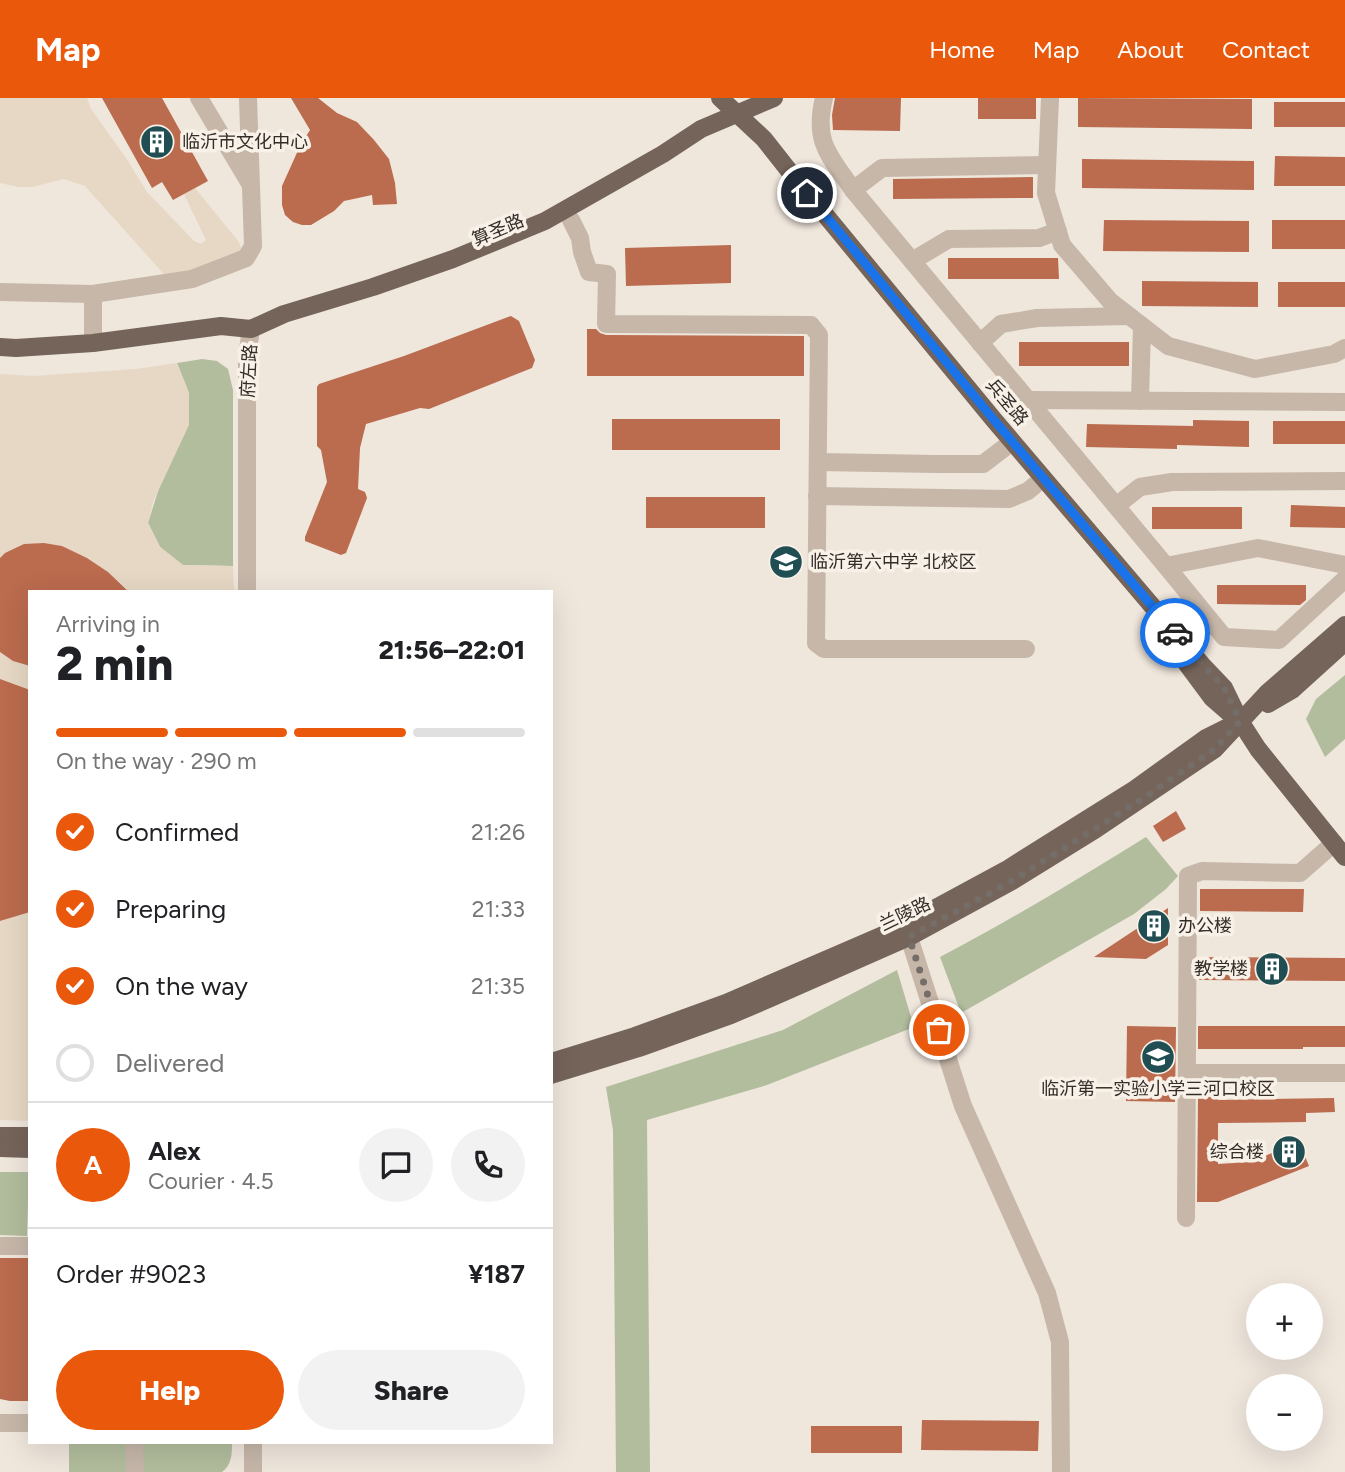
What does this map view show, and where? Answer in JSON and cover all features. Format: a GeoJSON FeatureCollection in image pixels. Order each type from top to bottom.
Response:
{"type":"FeatureCollection","features":[{"type":"Feature","properties":{"kind":"main road","name":"兵圣路"},"geometry":{"type":"LineString","coordinates":[[720,98],[732,106],[764,139],[994,420],[1224,688],[1240,721]]}},
{"type":"Feature","properties":{"kind":"main road","name":"算圣路"},"geometry":{"type":"LineString","coordinates":[[0,347],[93,343],[220,326],[251,329],[284,314],[453,259],[544,221],[663,154],[732,106],[751,98]]}},
{"type":"Feature","properties":{"kind":"main road","name":"算圣路"},"geometry":{"type":"LineString","coordinates":[[0,359],[94,355],[219,337],[251,329],[282,326],[377,299],[458,270],[550,232],[709,138],[732,106],[774,98]]}},
{"type":"Feature","properties":{"kind":"main road","name":"兵圣路"},"geometry":{"type":"LineString","coordinates":[[732,106],[755,145],[772,167],[1197,676],[1212,698],[1266,742],[1341,846]]}},
{"type":"Feature","properties":{"kind":"main road","name":"兰陵路"},"geometry":{"type":"LineString","coordinates":[[553,1074],[639,1048],[731,1015],[909,937],[1012,881],[1107,822],[1215,749],[1267,693],[1345,625]]}},
{"type":"Feature","properties":{"kind":"main road","name":"兰陵路"},"geometry":{"type":"LineString","coordinates":[[553,1061],[635,1036],[726,1003],[897,929],[1006,870],[1135,789],[1206,738],[1292,690],[1345,642]]}},
{"type":"Feature","properties":{"kind":"main road"},"geometry":{"type":"LineString","coordinates":[[0,1136],[28,1136]]}},
{"type":"Feature","properties":{"kind":"main road"},"geometry":{"type":"LineString","coordinates":[[0,1148],[28,1149]]}},
{"type":"Feature","properties":{"kind":"street"},"geometry":{"type":"LineString","coordinates":[[199,98],[251,185]]}},
{"type":"Feature","properties":{"kind":"street"},"geometry":{"type":"LineString","coordinates":[[0,292],[93,293],[192,279],[246,258],[253,246],[248,98]]}},
{"type":"Feature","properties":{"kind":"street"},"geometry":{"type":"LineString","coordinates":[[824,98],[820,129],[823,146],[853,190],[1224,637],[1279,640],[1345,579]]}},
{"type":"Feature","properties":{"kind":"street"},"geometry":{"type":"LineString","coordinates":[[1050,98],[1046,193],[1062,245],[1110,301],[1168,346],[1255,369],[1334,354],[1345,348]]}},
{"type":"Feature","properties":{"kind":"street"},"geometry":{"type":"LineString","coordinates":[[853,190],[882,168],[1046,165]]}},
{"type":"Feature","properties":{"kind":"street"},"geometry":{"type":"LineString","coordinates":[[571,220],[580,238],[589,272],[607,274],[606,324],[811,325],[819,335],[816,643],[824,649],[1027,649]]}},
{"type":"Feature","properties":{"kind":"street"},"geometry":{"type":"LineString","coordinates":[[912,261],[949,239],[1039,238],[1058,231]]}},
{"type":"Feature","properties":{"kind":"street"},"geometry":{"type":"LineString","coordinates":[[93,293],[93,343]]}},
{"type":"Feature","properties":{"kind":"street"},"geometry":{"type":"LineString","coordinates":[[980,343],[1001,324],[1037,318],[1136,321]]}},
{"type":"Feature","properties":{"kind":"street"},"geometry":{"type":"LineString","coordinates":[[1136,321],[1140,401]]}},
{"type":"Feature","properties":{"kind":"street","name":"府左路"},"geometry":{"type":"LineString","coordinates":[[247,590],[247,357],[251,329]]}},
{"type":"Feature","properties":{"kind":"street","name":"府左路"},"geometry":{"type":"LineString","coordinates":[[251,329],[254,356],[253,590]]}},
{"type":"Feature","properties":{"kind":"street"},"geometry":{"type":"LineString","coordinates":[[1028,400],[1345,402]]}},
{"type":"Feature","properties":{"kind":"street"},"geometry":{"type":"LineString","coordinates":[[818,462],[983,464],[1004,448]]}},
{"type":"Feature","properties":{"kind":"street"},"geometry":{"type":"LineString","coordinates":[[1116,506],[1140,487],[1172,482],[1345,481]]}},
{"type":"Feature","properties":{"kind":"street"},"geometry":{"type":"LineString","coordinates":[[817,496],[1009,499],[1035,485]]}},
{"type":"Feature","properties":{"kind":"street"},"geometry":{"type":"LineString","coordinates":[[1166,566],[1258,548],[1345,565]]}},
{"type":"Feature","properties":{"kind":"street"},"geometry":{"type":"LineString","coordinates":[[1185,1217],[1188,876],[1202,871],[1300,873],[1341,846]]}},
{"type":"Feature","properties":{"kind":"street"},"geometry":{"type":"LineString","coordinates":[[909,937],[963,1106],[1047,1293],[1060,1342],[1061,1472]]}},
{"type":"Feature","properties":{"kind":"street"},"geometry":{"type":"LineString","coordinates":[[1187,1073],[1345,1073]]}},
{"type":"Feature","properties":{"kind":"street"},"geometry":{"type":"LineString","coordinates":[[0,1247],[28,1247]]}},
{"type":"Feature","properties":{"kind":"street"},"geometry":{"type":"LineString","coordinates":[[0,1423],[28,1423]]}},
{"type":"Feature","properties":{"kind":"street"},"geometry":{"type":"LineString","coordinates":[[134,1444],[135,1472]]}},
{"type":"Feature","properties":{"kind":"street"},"geometry":{"type":"LineString","coordinates":[[246,1444],[246,1472]]}},
{"type":"Feature","properties":{"kind":"street"},"geometry":{"type":"LineString","coordinates":[[253,1444],[253,1472]]}},
{"type":"Feature","properties":{"kind":"green space"},"geometry":{"type":"Polygon","coordinates":[[[202,359],[217,361],[228,369],[233,390],[233,566],[183,565],[160,547],[148,523],[189,393],[177,363],[202,359]]]}},
{"type":"Feature","properties":{"kind":"green space"},"geometry":{"type":"Polygon","coordinates":[[[1345,675],[1345,739],[1325,757],[1306,719],[1316,699],[1345,675]]]}},
{"type":"Feature","properties":{"kind":"green space"},"geometry":{"type":"Polygon","coordinates":[[[1146,837],[1178,876],[1166,889],[1134,914],[961,1013],[940,957],[1070,884],[1146,837]]]}},
{"type":"Feature","properties":{"kind":"green space"},"geometry":{"type":"Polygon","coordinates":[[[897,970],[914,1027],[767,1085],[647,1120],[650,1472],[616,1472],[613,1130],[606,1087],[783,1030],[897,970]]]}},
{"type":"Feature","properties":{"kind":"green space"},"geometry":{"type":"Polygon","coordinates":[[[0,1172],[28,1172],[27,1236],[0,1235],[0,1172]]]}},
{"type":"Feature","properties":{"kind":"green space"},"geometry":{"type":"Polygon","coordinates":[[[69,1444],[127,1445],[127,1472],[69,1472],[69,1444]]]}},
{"type":"Feature","properties":{"kind":"green space"},"geometry":{"type":"Polygon","coordinates":[[[143,1444],[232,1444],[230,1462],[222,1472],[142,1472],[143,1444]]]}},
{"type":"Feature","properties":{"kind":"shaded area"},"geometry":{"type":"Polygon","coordinates":[[[0,98],[87,98],[91,109],[147,192],[194,241],[201,244],[206,240],[184,194],[195,188],[238,241],[246,258],[171,282],[85,186],[64,179],[32,187],[0,183],[0,98]]]}},
{"type":"Feature","properties":{"kind":"shaded area"},"geometry":{"type":"Polygon","coordinates":[[[177,363],[189,393],[189,425],[153,502],[148,523],[160,547],[183,565],[233,566],[234,590],[128,590],[87,558],[62,546],[44,543],[24,545],[0,558],[0,374],[33,376],[136,369],[177,363]]]}},
{"type":"Feature","properties":{"kind":"shaded area"},"geometry":{"type":"Polygon","coordinates":[[[0,652],[13,661],[28,665],[28,689],[0,680],[0,652]]]}},
{"type":"Feature","properties":{"kind":"shaded area"},"geometry":{"type":"Polygon","coordinates":[[[28,913],[28,1121],[0,1120],[0,921],[28,913]]]}},
{"type":"Feature","properties":{"kind":"building","name":"临沂市文化中心"},"geometry":{"type":"Polygon","coordinates":[[[102,98],[162,98],[208,181],[173,200],[162,182],[152,188],[102,98]]]}},
{"type":"Feature","properties":{"kind":"building"},"geometry":{"type":"Polygon","coordinates":[[[291,98],[318,98],[337,113],[357,122],[389,159],[397,204],[373,205],[372,195],[344,201],[334,211],[311,225],[293,222],[285,215],[282,186],[310,130],[291,98]]]}},
{"type":"Feature","properties":{"kind":"building"},"geometry":{"type":"Polygon","coordinates":[[[835,98],[901,98],[900,131],[833,130],[835,98]]]}},
{"type":"Feature","properties":{"kind":"building"},"geometry":{"type":"Polygon","coordinates":[[[978,98],[1036,98],[1036,119],[978,119],[978,98]]]}},
{"type":"Feature","properties":{"kind":"building"},"geometry":{"type":"Polygon","coordinates":[[[1078,98],[1252,99],[1252,129],[1078,127],[1078,98]]]}},
{"type":"Feature","properties":{"kind":"building"},"geometry":{"type":"Polygon","coordinates":[[[1274,102],[1345,102],[1345,127],[1274,127],[1274,102]]]}},
{"type":"Feature","properties":{"kind":"building"},"geometry":{"type":"Polygon","coordinates":[[[1275,156],[1345,157],[1345,186],[1274,186],[1275,156]]]}},
{"type":"Feature","properties":{"kind":"building"},"geometry":{"type":"Polygon","coordinates":[[[1082,159],[1254,161],[1254,190],[1082,188],[1082,159]]]}},
{"type":"Feature","properties":{"kind":"building"},"geometry":{"type":"Polygon","coordinates":[[[1033,177],[1033,198],[893,199],[893,179],[1033,177]]]}},
{"type":"Feature","properties":{"kind":"building"},"geometry":{"type":"Polygon","coordinates":[[[1104,220],[1249,221],[1249,252],[1103,251],[1104,220]]]}},
{"type":"Feature","properties":{"kind":"building"},"geometry":{"type":"Polygon","coordinates":[[[1272,220],[1345,220],[1345,249],[1272,249],[1272,220]]]}},
{"type":"Feature","properties":{"kind":"building"},"geometry":{"type":"Polygon","coordinates":[[[731,245],[731,283],[626,286],[625,248],[731,245]]]}},
{"type":"Feature","properties":{"kind":"building"},"geometry":{"type":"Polygon","coordinates":[[[948,258],[1058,258],[1059,279],[948,279],[948,258]]]}},
{"type":"Feature","properties":{"kind":"building"},"geometry":{"type":"Polygon","coordinates":[[[1142,281],[1258,282],[1258,307],[1142,306],[1142,281]]]}},
{"type":"Feature","properties":{"kind":"building"},"geometry":{"type":"Polygon","coordinates":[[[1278,282],[1345,282],[1345,307],[1278,307],[1278,282]]]}},
{"type":"Feature","properties":{"kind":"building"},"geometry":{"type":"Polygon","coordinates":[[[511,316],[519,321],[535,360],[532,368],[429,409],[420,408],[366,424],[360,448],[358,489],[365,492],[367,498],[346,553],[341,555],[305,541],[327,482],[321,450],[317,446],[319,384],[511,316]]]}},
{"type":"Feature","properties":{"kind":"building"},"geometry":{"type":"Polygon","coordinates":[[[587,329],[596,329],[606,335],[804,336],[804,376],[587,376],[587,329]]]}},
{"type":"Feature","properties":{"kind":"building"},"geometry":{"type":"Polygon","coordinates":[[[1019,342],[1129,342],[1129,366],[1019,366],[1019,342]]]}},
{"type":"Feature","properties":{"kind":"building"},"geometry":{"type":"Polygon","coordinates":[[[612,419],[780,419],[780,450],[612,450],[612,419]]]}},
{"type":"Feature","properties":{"kind":"building"},"geometry":{"type":"Polygon","coordinates":[[[1193,420],[1249,421],[1249,447],[1086,447],[1087,424],[1193,426],[1193,420]]]}},
{"type":"Feature","properties":{"kind":"building"},"geometry":{"type":"Polygon","coordinates":[[[1273,421],[1345,421],[1345,444],[1273,444],[1273,421]]]}},
{"type":"Feature","properties":{"kind":"building"},"geometry":{"type":"Polygon","coordinates":[[[646,497],[765,497],[765,528],[646,528],[646,497]]]}},
{"type":"Feature","properties":{"kind":"building"},"geometry":{"type":"Polygon","coordinates":[[[1291,505],[1345,507],[1345,528],[1290,527],[1291,505]]]}},
{"type":"Feature","properties":{"kind":"building"},"geometry":{"type":"Polygon","coordinates":[[[1152,507],[1242,507],[1242,529],[1152,529],[1152,507]]]}},
{"type":"Feature","properties":{"kind":"building"},"geometry":{"type":"Polygon","coordinates":[[[24,544],[62,546],[108,572],[127,590],[28,590],[28,665],[13,661],[0,652],[0,558],[24,544]]]}},
{"type":"Feature","properties":{"kind":"building"},"geometry":{"type":"Polygon","coordinates":[[[1217,585],[1306,585],[1306,600],[1300,605],[1217,604],[1217,585]]]}},
{"type":"Feature","properties":{"kind":"building"},"geometry":{"type":"Polygon","coordinates":[[[0,679],[28,689],[28,913],[0,921],[0,679]]]}},
{"type":"Feature","properties":{"kind":"building"},"geometry":{"type":"Polygon","coordinates":[[[1176,811],[1186,829],[1163,842],[1153,826],[1176,811]]]}},
{"type":"Feature","properties":{"kind":"building","name":"教学楼"},"geometry":{"type":"Polygon","coordinates":[[[1200,889],[1304,889],[1303,912],[1200,911],[1200,889]]]}},
{"type":"Feature","properties":{"kind":"building","name":"办公楼"},"geometry":{"type":"Polygon","coordinates":[[[1168,908],[1168,945],[1146,959],[1094,957],[1168,908]]]}},
{"type":"Feature","properties":{"kind":"building","name":"教学楼"},"geometry":{"type":"Polygon","coordinates":[[[1199,957],[1345,958],[1345,981],[1199,980],[1199,957]]]}},
{"type":"Feature","properties":{"kind":"building"},"geometry":{"type":"Polygon","coordinates":[[[1127,1026],[1176,1027],[1175,1102],[1126,1101],[1127,1026]]]}},
{"type":"Feature","properties":{"kind":"building","name":"教学楼"},"geometry":{"type":"Polygon","coordinates":[[[1198,1026],[1345,1026],[1345,1047],[1198,1049],[1198,1026]]]}},
{"type":"Feature","properties":{"kind":"building","name":"综合楼"},"geometry":{"type":"Polygon","coordinates":[[[1198,1097],[1218,1097],[1218,1100],[1334,1098],[1335,1112],[1306,1113],[1306,1122],[1218,1123],[1218,1164],[1250,1162],[1299,1142],[1309,1166],[1218,1202],[1197,1202],[1198,1097]]]}},
{"type":"Feature","properties":{"kind":"building"},"geometry":{"type":"Polygon","coordinates":[[[0,1258],[28,1258],[28,1401],[0,1399],[0,1258]]]}},
{"type":"Feature","properties":{"kind":"building"},"geometry":{"type":"Polygon","coordinates":[[[922,1420],[1039,1421],[1038,1451],[921,1450],[922,1420]]]}},
{"type":"Feature","properties":{"kind":"building"},"geometry":{"type":"Polygon","coordinates":[[[811,1426],[902,1426],[902,1453],[811,1453],[811,1426]]]}},
{"type":"Feature","properties":{"kind":"way so far"},"geometry":{"type":"LineString","coordinates":[[939,1030],[909,937],[1012,881],[1142,799],[1215,749],[1240,721],[1224,688],[1175,633]]}},
{"type":"Feature","properties":{"kind":"place","name":"临沂市文化中心"},"geometry":{"type":"Point","coordinates":[157,142]}},
{"type":"Feature","properties":{"kind":"place","name":"临沂第六中学 北校区"},"geometry":{"type":"Point","coordinates":[786,562]}},
{"type":"Feature","properties":{"kind":"place","name":"办公楼"},"geometry":{"type":"Point","coordinates":[1154,926]}},
{"type":"Feature","properties":{"kind":"place","name":"教学楼"},"geometry":{"type":"Point","coordinates":[1272,969]}},
{"type":"Feature","properties":{"kind":"place","name":"临沂第一实验小学三河口校区"},"geometry":{"type":"Point","coordinates":[1158,1057]}},
{"type":"Feature","properties":{"kind":"place","name":"综合楼"},"geometry":{"type":"Point","coordinates":[1289,1152]}},
{"type":"Feature","properties":{"kind":"route"},"geometry":{"type":"LineString","coordinates":[[807,193],[994,420],[1175,633]]}}]}
